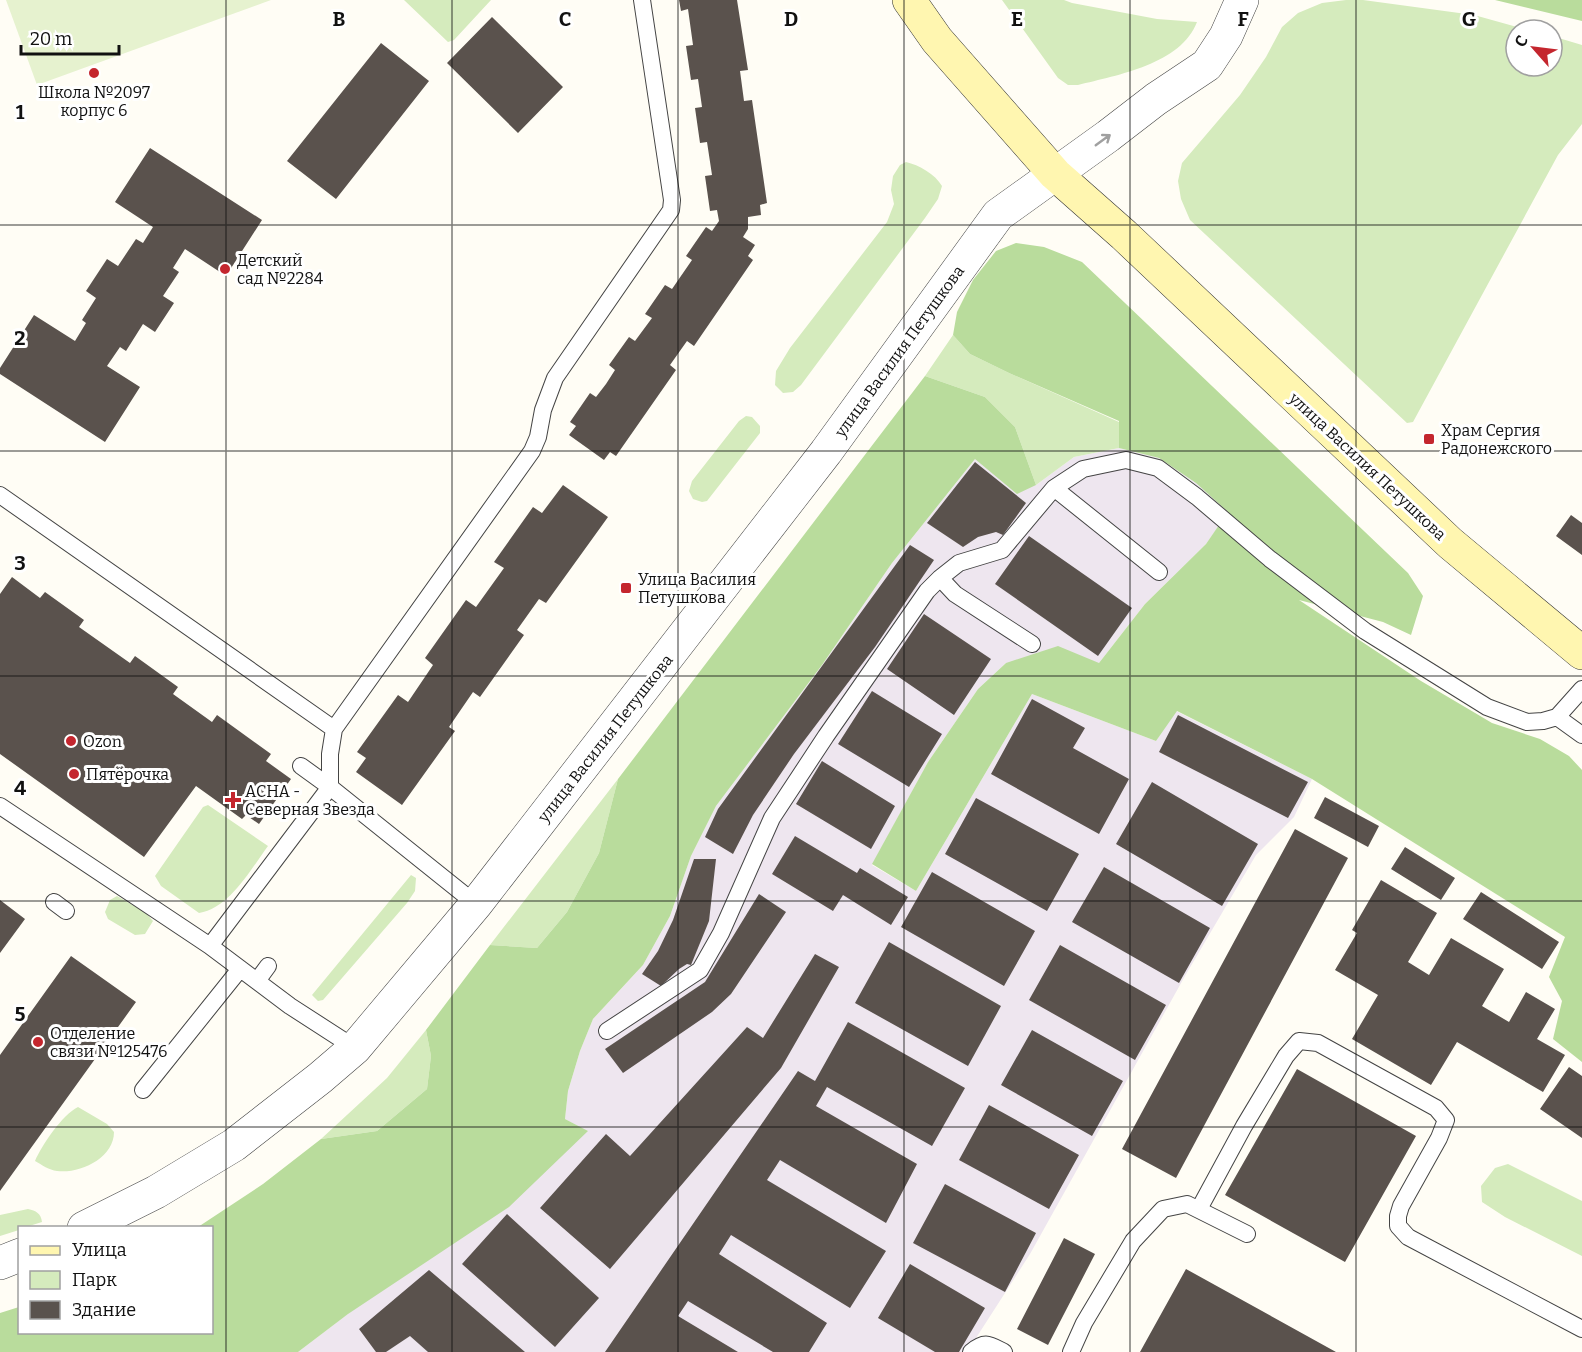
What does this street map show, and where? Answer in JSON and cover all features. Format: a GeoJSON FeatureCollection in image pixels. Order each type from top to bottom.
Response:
{"type":"FeatureCollection","features":[{"type":"Feature","properties":{"kind":"main road","name":"улица Василия Петушкова"},"geometry":{"type":"LineString","coordinates":[[909,0],[937,40],[1055,174],[1124,235],[1450,543],[1582,652]]}},
{"type":"Feature","properties":{"kind":"street"},"geometry":{"type":"LineString","coordinates":[[1055,174],[1156,99],[1207,65],[1226,36],[1242,0]]}},
{"type":"Feature","properties":{"kind":"street","name":"улица Василия Петушкова"},"geometry":{"type":"LineString","coordinates":[[86,1226],[156,1192],[234,1145],[355,1048],[476,904],[826,452],[998,215],[1055,174]]}},
{"type":"Feature","properties":{"kind":"street"},"geometry":{"type":"LineString","coordinates":[[0,1263],[18,1256]]}},
{"type":"Feature","properties":{"kind":"lane"},"geometry":{"type":"LineString","coordinates":[[210,946],[330,787],[330,754],[334,729],[532,451],[538,437],[543,410],[555,378],[671,210],[672,200],[642,0]]}},
{"type":"Feature","properties":{"kind":"lane"},"geometry":{"type":"LineString","coordinates":[[607,1031],[700,970],[721,933],[772,818],[927,591],[959,563],[1002,550],[1054,488],[1083,469],[1126,460],[1158,468],[1197,497],[1270,559],[1365,631],[1487,707],[1527,722],[1543,722],[1557,717],[1582,689]]}},
{"type":"Feature","properties":{"kind":"lane"},"geometry":{"type":"LineString","coordinates":[[1054,488],[1159,572]]}},
{"type":"Feature","properties":{"kind":"lane"},"geometry":{"type":"LineString","coordinates":[[0,495],[334,729]]}},
{"type":"Feature","properties":{"kind":"lane"},"geometry":{"type":"LineString","coordinates":[[940,578],[955,594],[1032,644]]}},
{"type":"Feature","properties":{"kind":"lane"},"geometry":{"type":"LineString","coordinates":[[1557,717],[1582,735]]}},
{"type":"Feature","properties":{"kind":"lane"},"geometry":{"type":"LineString","coordinates":[[301,766],[476,904]]}},
{"type":"Feature","properties":{"kind":"lane"},"geometry":{"type":"LineString","coordinates":[[0,806],[210,946],[290,1006],[355,1048]]}},
{"type":"Feature","properties":{"kind":"lane"},"geometry":{"type":"LineString","coordinates":[[257,981],[268,966]]}},
{"type":"Feature","properties":{"kind":"lane"},"geometry":{"type":"LineString","coordinates":[[143,1090],[240,969]]}},
{"type":"Feature","properties":{"kind":"lane"},"geometry":{"type":"LineString","coordinates":[[1199,1209],[1244,1126],[1286,1056],[1299,1041],[1318,1043],[1436,1108],[1446,1120],[1440,1138],[1401,1206],[1398,1226],[1408,1237],[1582,1329]]}},
{"type":"Feature","properties":{"kind":"lane"},"geometry":{"type":"LineString","coordinates":[[1071,1352],[1084,1323],[1133,1241],[1163,1209],[1187,1204],[1247,1234]]}},
{"type":"Feature","properties":{"kind":"lane"},"geometry":{"type":"LineString","coordinates":[[971,1352],[980,1345],[988,1344],[1004,1352]]}},
{"type":"Feature","properties":{"kind":"shaded area"},"geometry":{"type":"Polygon","coordinates":[[[1119,448],[1159,458],[1196,483],[1229,512],[1206,544],[1145,604],[1099,663],[1006,663],[978,689],[928,762],[872,865],[916,891],[1032,694],[1156,741],[1176,711],[1312,779],[1294,817],[1256,855],[1185,976],[1030,1254],[967,1352],[298,1352],[587,1131],[565,1119],[568,1091],[593,1019],[643,965],[670,916],[691,856],[716,806],[822,665],[892,563],[975,459],[1036,485],[1074,457],[1119,448]]]}},
{"type":"Feature","properties":{"kind":"green space"},"geometry":{"type":"Polygon","coordinates":[[[6,0],[271,0],[37,85],[6,0]]]}},
{"type":"Feature","properties":{"kind":"green space"},"geometry":{"type":"Polygon","coordinates":[[[404,0],[491,0],[454,40],[448,42],[404,0]]]}},
{"type":"Feature","properties":{"kind":"green space"},"geometry":{"type":"Polygon","coordinates":[[[1002,0],[1064,0],[1157,19],[1197,22],[1189,36],[1163,58],[1129,72],[1078,85],[1068,85],[1058,78],[1002,0]]]}},
{"type":"Feature","properties":{"kind":"green space"},"geometry":{"type":"Polygon","coordinates":[[[1363,0],[1474,15],[1504,23],[1504,78],[1564,78],[1564,40],[1582,45],[1582,124],[1558,155],[1413,422],[1407,423],[1190,220],[1181,199],[1178,181],[1182,163],[1240,95],[1266,57],[1282,27],[1298,13],[1322,3],[1363,0]]]}},
{"type":"Feature","properties":{"kind":"green space"},"geometry":{"type":"Polygon","coordinates":[[[1495,0],[1582,0],[1582,21],[1495,0]]]}},
{"type":"Feature","properties":{"kind":"green space"},"geometry":{"type":"Polygon","coordinates":[[[906,162],[926,171],[939,182],[942,186],[938,199],[801,385],[793,392],[783,393],[775,385],[776,371],[790,348],[887,222],[894,204],[891,190],[893,176],[900,165],[906,162]]]}},
{"type":"Feature","properties":{"kind":"green space"},"geometry":{"type":"Polygon","coordinates":[[[1016,243],[1044,247],[1082,262],[1408,573],[1423,596],[1411,635],[1383,622],[1299,600],[1421,681],[1492,723],[1540,739],[1569,756],[1582,770],[1582,1062],[1553,1039],[1562,1001],[1549,977],[1565,937],[1312,779],[1177,711],[1156,741],[1032,694],[916,891],[872,864],[928,762],[978,689],[1006,663],[1058,646],[1099,663],[1145,604],[1206,544],[1228,512],[1196,483],[1159,458],[1119,448],[1119,421],[970,354],[953,335],[957,312],[973,280],[996,251],[1016,243]]]}},
{"type":"Feature","properties":{"kind":"green space"},"geometry":{"type":"Polygon","coordinates":[[[953,335],[970,354],[1119,422],[1119,448],[1074,457],[1036,485],[1015,427],[985,397],[925,376],[953,335]]]}},
{"type":"Feature","properties":{"kind":"green space"},"geometry":{"type":"Polygon","coordinates":[[[925,376],[985,397],[1015,427],[1036,485],[1017,494],[975,459],[892,563],[822,665],[716,806],[691,856],[670,916],[643,965],[593,1019],[568,1091],[565,1119],[588,1131],[509,1207],[348,1314],[298,1352],[0,1352],[0,1313],[18,1307],[18,1334],[213,1334],[213,1226],[200,1226],[263,1184],[321,1139],[377,1131],[427,1089],[431,1056],[426,1030],[490,945],[537,948],[567,912],[599,853],[618,779],[925,376]]]}},
{"type":"Feature","properties":{"kind":"green space"},"geometry":{"type":"Polygon","coordinates":[[[746,416],[752,417],[760,426],[760,433],[707,501],[693,499],[689,491],[692,481],[739,421],[746,416]]]}},
{"type":"Feature","properties":{"kind":"green space"},"geometry":{"type":"Polygon","coordinates":[[[618,779],[599,853],[567,912],[537,948],[490,945],[618,779]]]}},
{"type":"Feature","properties":{"kind":"green space"},"geometry":{"type":"Polygon","coordinates":[[[208,805],[268,846],[230,896],[210,910],[199,913],[161,886],[155,876],[203,807],[208,805]]]}},
{"type":"Feature","properties":{"kind":"green space"},"geometry":{"type":"Polygon","coordinates":[[[411,875],[416,878],[415,891],[407,903],[323,1000],[318,1001],[312,995],[411,875]]]}},
{"type":"Feature","properties":{"kind":"green space"},"geometry":{"type":"Polygon","coordinates":[[[117,896],[146,913],[153,921],[145,934],[135,935],[108,919],[105,912],[110,900],[117,896]]]}},
{"type":"Feature","properties":{"kind":"green space"},"geometry":{"type":"Polygon","coordinates":[[[426,1030],[431,1056],[427,1089],[377,1131],[321,1139],[387,1078],[426,1030]]]}},
{"type":"Feature","properties":{"kind":"green space"},"geometry":{"type":"Polygon","coordinates":[[[78,1107],[107,1124],[114,1132],[112,1141],[102,1157],[85,1167],[66,1171],[54,1170],[35,1161],[53,1131],[78,1107]]]}},
{"type":"Feature","properties":{"kind":"green space"},"geometry":{"type":"Polygon","coordinates":[[[1508,1164],[1582,1201],[1582,1256],[1505,1217],[1482,1202],[1481,1186],[1495,1168],[1508,1164]]]}},
{"type":"Feature","properties":{"kind":"green space"},"geometry":{"type":"Polygon","coordinates":[[[28,1209],[38,1213],[42,1222],[29,1226],[18,1226],[18,1230],[0,1236],[0,1215],[28,1209]]]}},
{"type":"Feature","properties":{"kind":"building"},"geometry":{"type":"Polygon","coordinates":[[[679,0],[737,0],[748,70],[740,71],[744,101],[752,100],[767,203],[760,205],[761,215],[748,217],[748,229],[743,237],[755,245],[748,256],[753,260],[694,346],[687,341],[670,365],[676,370],[616,456],[610,452],[604,460],[569,435],[576,426],[570,422],[590,393],[596,397],[606,384],[615,370],[609,365],[629,337],[635,341],[652,318],[645,314],[665,285],[672,289],[692,260],[686,256],[706,227],[712,231],[719,221],[717,210],[710,211],[705,176],[712,175],[707,142],[700,143],[695,108],[702,107],[698,79],[691,80],[686,46],[693,45],[688,9],[681,11],[679,0]]]}},
{"type":"Feature","properties":{"kind":"building"},"geometry":{"type":"Polygon","coordinates":[[[492,17],[563,87],[518,133],[447,63],[492,17]]]}},
{"type":"Feature","properties":{"kind":"building"},"geometry":{"type":"Polygon","coordinates":[[[381,43],[429,81],[336,199],[287,161],[381,43]]]}},
{"type":"Feature","properties":{"kind":"building"},"geometry":{"type":"Polygon","coordinates":[[[150,148],[262,220],[226,276],[185,249],[173,268],[179,272],[163,296],[174,303],[155,332],[143,324],[126,351],[120,347],[107,366],[140,387],[105,442],[0,374],[0,368],[34,315],[75,341],[86,323],[82,320],[96,298],[86,291],[107,259],[118,266],[136,239],[143,243],[153,227],[115,202],[150,148]]]}},
{"type":"Feature","properties":{"kind":"building"},"geometry":{"type":"Polygon","coordinates":[[[975,462],[1026,503],[1003,535],[996,532],[978,537],[963,547],[927,523],[975,462]]]}},
{"type":"Feature","properties":{"kind":"building"},"geometry":{"type":"Polygon","coordinates":[[[563,485],[608,517],[546,603],[539,599],[517,630],[524,635],[480,697],[473,692],[449,727],[455,731],[402,805],[356,772],[366,758],[357,752],[398,695],[408,702],[433,665],[425,658],[466,600],[476,607],[504,568],[494,562],[533,507],[542,513],[563,485]]]}},
{"type":"Feature","properties":{"kind":"building"},"geometry":{"type":"Polygon","coordinates":[[[1571,515],[1582,523],[1582,555],[1556,536],[1571,515]]]}},
{"type":"Feature","properties":{"kind":"building"},"geometry":{"type":"Polygon","coordinates":[[[1029,536],[1132,608],[1098,656],[995,584],[1029,536]]]}},
{"type":"Feature","properties":{"kind":"building"},"geometry":{"type":"Polygon","coordinates":[[[910,545],[934,560],[875,647],[794,754],[753,815],[733,854],[705,837],[718,809],[910,545]]]}},
{"type":"Feature","properties":{"kind":"building"},"geometry":{"type":"Polygon","coordinates":[[[12,577],[40,598],[45,592],[84,620],[79,627],[130,663],[135,656],[178,687],[173,694],[212,722],[217,715],[271,754],[266,761],[291,779],[259,824],[246,815],[242,819],[196,786],[144,857],[0,754],[0,594],[12,577]]]}},
{"type":"Feature","properties":{"kind":"building"},"geometry":{"type":"Polygon","coordinates":[[[924,614],[991,659],[954,715],[887,669],[924,614]]]}},
{"type":"Feature","properties":{"kind":"building"},"geometry":{"type":"Polygon","coordinates":[[[872,691],[942,734],[909,787],[838,744],[872,691]]]}},
{"type":"Feature","properties":{"kind":"building"},"geometry":{"type":"Polygon","coordinates":[[[1032,699],[1085,728],[1073,748],[1129,779],[1099,834],[991,774],[1032,699]]]}},
{"type":"Feature","properties":{"kind":"building"},"geometry":{"type":"Polygon","coordinates":[[[1178,715],[1308,782],[1288,818],[1159,752],[1178,715]]]}},
{"type":"Feature","properties":{"kind":"building"},"geometry":{"type":"Polygon","coordinates":[[[822,761],[895,806],[871,849],[796,804],[822,761]]]}},
{"type":"Feature","properties":{"kind":"building"},"geometry":{"type":"Polygon","coordinates":[[[1152,782],[1258,844],[1222,906],[1116,844],[1152,782]]]}},
{"type":"Feature","properties":{"kind":"building"},"geometry":{"type":"Polygon","coordinates":[[[1325,797],[1379,826],[1368,847],[1314,818],[1325,797]]]}},
{"type":"Feature","properties":{"kind":"building"},"geometry":{"type":"Polygon","coordinates":[[[976,798],[1079,854],[1047,911],[945,854],[976,798]]]}},
{"type":"Feature","properties":{"kind":"building"},"geometry":{"type":"Polygon","coordinates":[[[1295,829],[1348,858],[1176,1178],[1122,1149],[1295,829]]]}},
{"type":"Feature","properties":{"kind":"building"},"geometry":{"type":"Polygon","coordinates":[[[795,836],[857,873],[860,868],[908,897],[891,925],[843,895],[833,911],[772,874],[795,836]]]}},
{"type":"Feature","properties":{"kind":"building"},"geometry":{"type":"Polygon","coordinates":[[[1405,847],[1455,878],[1441,900],[1391,869],[1405,847]]]}},
{"type":"Feature","properties":{"kind":"building"},"geometry":{"type":"Polygon","coordinates":[[[694,859],[716,859],[709,921],[691,965],[687,964],[679,969],[661,986],[642,974],[658,951],[673,920],[694,859]]]}},
{"type":"Feature","properties":{"kind":"building"},"geometry":{"type":"Polygon","coordinates":[[[1104,867],[1210,928],[1179,983],[1072,922],[1104,867]]]}},
{"type":"Feature","properties":{"kind":"building"},"geometry":{"type":"Polygon","coordinates":[[[932,872],[1035,931],[1004,986],[901,927],[932,872]]]}},
{"type":"Feature","properties":{"kind":"building"},"geometry":{"type":"Polygon","coordinates":[[[1381,880],[1437,913],[1408,962],[1429,975],[1451,938],[1504,969],[1482,1006],[1509,1022],[1526,992],[1555,1009],[1537,1039],[1565,1055],[1543,1092],[1457,1042],[1431,1085],[1352,1039],[1378,995],[1335,970],[1357,933],[1352,930],[1381,880]]]}},
{"type":"Feature","properties":{"kind":"building"},"geometry":{"type":"Polygon","coordinates":[[[1481,892],[1559,942],[1542,969],[1463,919],[1481,892]]]}},
{"type":"Feature","properties":{"kind":"building"},"geometry":{"type":"Polygon","coordinates":[[[759,894],[786,912],[731,994],[712,1012],[623,1073],[605,1049],[705,982],[759,894]]]}},
{"type":"Feature","properties":{"kind":"building"},"geometry":{"type":"Polygon","coordinates":[[[0,900],[25,919],[0,953],[0,900]]]}},
{"type":"Feature","properties":{"kind":"building"},"geometry":{"type":"Polygon","coordinates":[[[889,942],[1001,1006],[968,1066],[855,1003],[889,942]]]}},
{"type":"Feature","properties":{"kind":"building"},"geometry":{"type":"Polygon","coordinates":[[[1060,945],[1166,1005],[1135,1060],[1029,1000],[1060,945]]]}},
{"type":"Feature","properties":{"kind":"building"},"geometry":{"type":"Polygon","coordinates":[[[815,954],[839,967],[781,1068],[610,1269],[540,1208],[606,1134],[630,1156],[747,1027],[763,1038],[815,954]]]}},
{"type":"Feature","properties":{"kind":"building"},"geometry":{"type":"Polygon","coordinates":[[[71,956],[136,1002],[0,1191],[0,1055],[71,956]]]}},
{"type":"Feature","properties":{"kind":"building"},"geometry":{"type":"Polygon","coordinates":[[[848,1022],[965,1088],[932,1146],[827,1087],[816,1106],[917,1164],[886,1223],[780,1160],[767,1180],[886,1251],[850,1308],[731,1235],[719,1254],[827,1323],[809,1352],[773,1352],[688,1301],[678,1316],[738,1352],[605,1352],[798,1071],[815,1081],[848,1022]]]}},
{"type":"Feature","properties":{"kind":"building"},"geometry":{"type":"Polygon","coordinates":[[[1032,1030],[1123,1081],[1092,1136],[1001,1085],[1032,1030]]]}},
{"type":"Feature","properties":{"kind":"building"},"geometry":{"type":"Polygon","coordinates":[[[1569,1067],[1582,1076],[1582,1138],[1540,1109],[1569,1067]]]}},
{"type":"Feature","properties":{"kind":"building"},"geometry":{"type":"Polygon","coordinates":[[[1297,1069],[1416,1136],[1345,1262],[1225,1195],[1297,1069]]]}},
{"type":"Feature","properties":{"kind":"building"},"geometry":{"type":"Polygon","coordinates":[[[989,1105],[1079,1155],[1049,1209],[959,1160],[989,1105]]]}},
{"type":"Feature","properties":{"kind":"building"},"geometry":{"type":"Polygon","coordinates":[[[945,1184],[1036,1233],[1005,1292],[913,1243],[945,1184]]]}},
{"type":"Feature","properties":{"kind":"building"},"geometry":{"type":"Polygon","coordinates":[[[507,1214],[599,1298],[555,1347],[462,1264],[507,1214]]]}},
{"type":"Feature","properties":{"kind":"building"},"geometry":{"type":"Polygon","coordinates":[[[1064,1238],[1095,1254],[1048,1345],[1017,1329],[1064,1238]]]}},
{"type":"Feature","properties":{"kind":"building"},"geometry":{"type":"Polygon","coordinates":[[[910,1264],[985,1308],[959,1352],[935,1352],[878,1318],[910,1264]]]}},
{"type":"Feature","properties":{"kind":"building"},"geometry":{"type":"Polygon","coordinates":[[[1186,1269],[1336,1352],[1140,1352],[1186,1269]]]}},
{"type":"Feature","properties":{"kind":"building"},"geometry":{"type":"Polygon","coordinates":[[[429,1270],[525,1352],[428,1352],[410,1336],[386,1352],[376,1352],[359,1329],[429,1270]]]}},
{"type":"Feature","properties":{"kind":"place","name":"Школа №2097 корпус 6"},"geometry":{"type":"Point","coordinates":[94,73]}},
{"type":"Feature","properties":{"kind":"place","name":"Детский сад №2284"},"geometry":{"type":"Point","coordinates":[225,269]}},
{"type":"Feature","properties":{"kind":"place","name":"Храм Сергия Радонежского"},"geometry":{"type":"Point","coordinates":[1429,439]}},
{"type":"Feature","properties":{"kind":"place","name":"Улица Василия Петушкова"},"geometry":{"type":"Point","coordinates":[626,588]}},
{"type":"Feature","properties":{"kind":"place","name":"Ozon"},"geometry":{"type":"Point","coordinates":[71,741]}},
{"type":"Feature","properties":{"kind":"place","name":"Пятёрочка"},"geometry":{"type":"Point","coordinates":[74,774]}},
{"type":"Feature","properties":{"kind":"place","name":"АСНА - Северная Звезда"},"geometry":{"type":"Point","coordinates":[233,800]}},
{"type":"Feature","properties":{"kind":"place","name":"Отделение связи №125476"},"geometry":{"type":"Point","coordinates":[38,1042]}}]}
